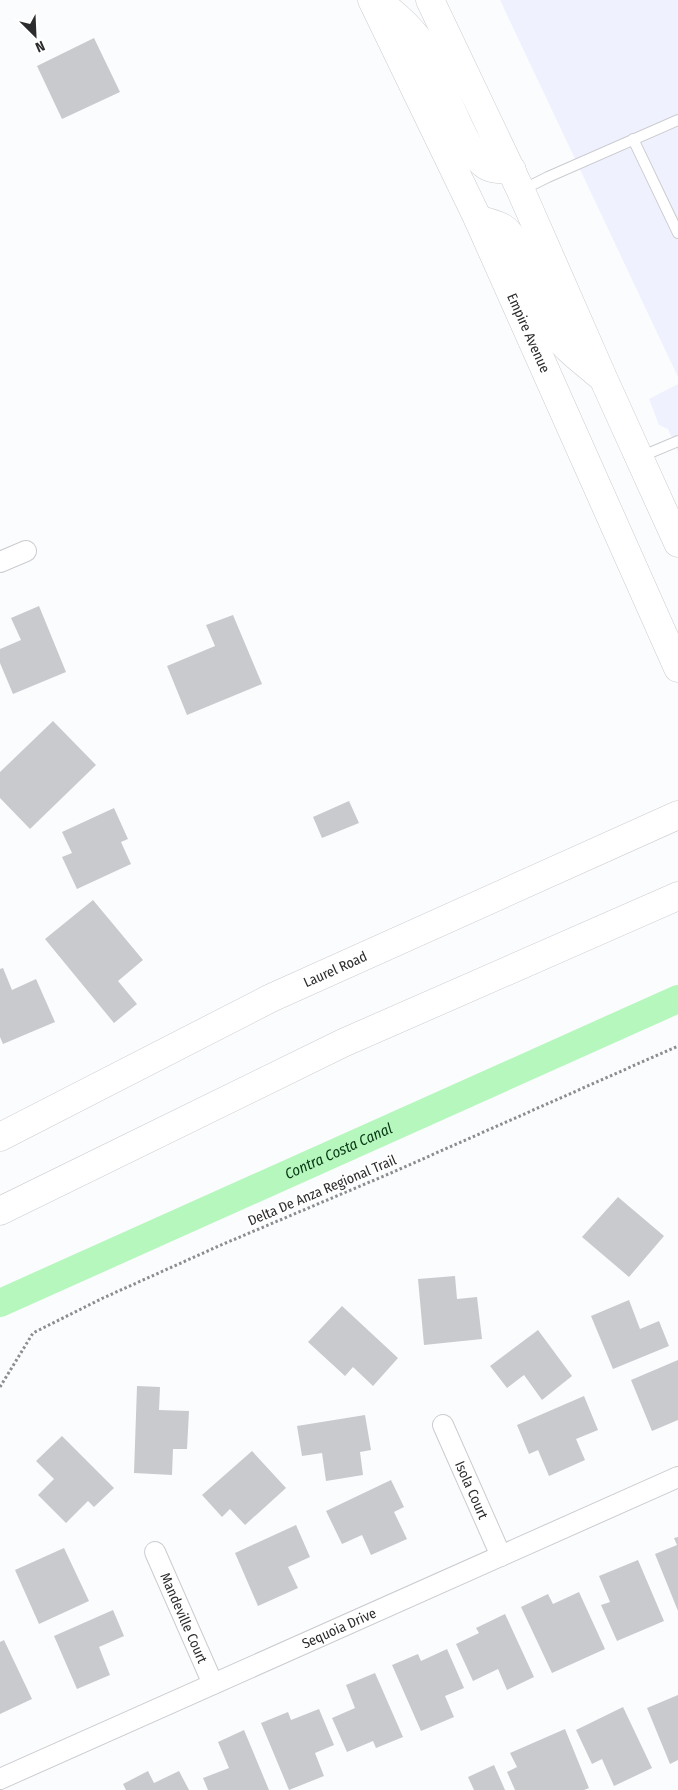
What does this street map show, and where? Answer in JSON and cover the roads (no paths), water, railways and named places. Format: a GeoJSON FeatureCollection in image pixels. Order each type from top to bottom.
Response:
{"type":"FeatureCollection","features":[{"type":"Feature","properties":{"kind":"main road","name":"Empire Avenue"},"geometry":{"type":"LineString","coordinates":[[372,0],[478,219],[678,668]]}},
{"type":"Feature","properties":{"kind":"main road"},"geometry":{"type":"LineString","coordinates":[[377,0],[403,21],[422,44],[444,94],[477,160],[516,180]]}},
{"type":"Feature","properties":{"kind":"main road"},"geometry":{"type":"LineString","coordinates":[[430,0],[516,180],[678,543]]}},
{"type":"Feature","properties":{"kind":"main road"},"geometry":{"type":"LineString","coordinates":[[478,219],[502,227],[511,235],[524,259],[555,332],[570,350],[604,380]]}},
{"type":"Feature","properties":{"kind":"main road","name":"Laurel Road"},"geometry":{"type":"LineString","coordinates":[[0,1137],[271,998],[678,815]]}},
{"type":"Feature","properties":{"kind":"main road"},"geometry":{"type":"LineString","coordinates":[[0,1211],[343,1043],[678,896]]}},
{"type":"Feature","properties":{"kind":"street"},"geometry":{"type":"LineString","coordinates":[[0,562],[26,551]]}},
{"type":"Feature","properties":{"kind":"street","name":"Isola Court"},"geometry":{"type":"LineString","coordinates":[[443,1425],[501,1556]]}},
{"type":"Feature","properties":{"kind":"street","name":"Sequoia Drive"},"geometry":{"type":"LineString","coordinates":[[0,1779],[678,1477]]}},
{"type":"Feature","properties":{"kind":"street","name":"Mandeville Court"},"geometry":{"type":"LineString","coordinates":[[156,1552],[213,1684]]}},
{"type":"Feature","properties":{"kind":"lane"},"geometry":{"type":"LineString","coordinates":[[516,180],[548,177],[678,120]]}},
{"type":"Feature","properties":{"kind":"lane"},"geometry":{"type":"LineString","coordinates":[[633,139],[678,233]]}},
{"type":"Feature","properties":{"kind":"lane"},"geometry":{"type":"LineString","coordinates":[[639,457],[678,441]]}},
{"type":"Feature","properties":{"kind":"waterway","name":"Contra Costa Canal"},"geometry":{"type":"LineString","coordinates":[[0,1303],[678,999]]}}]}
